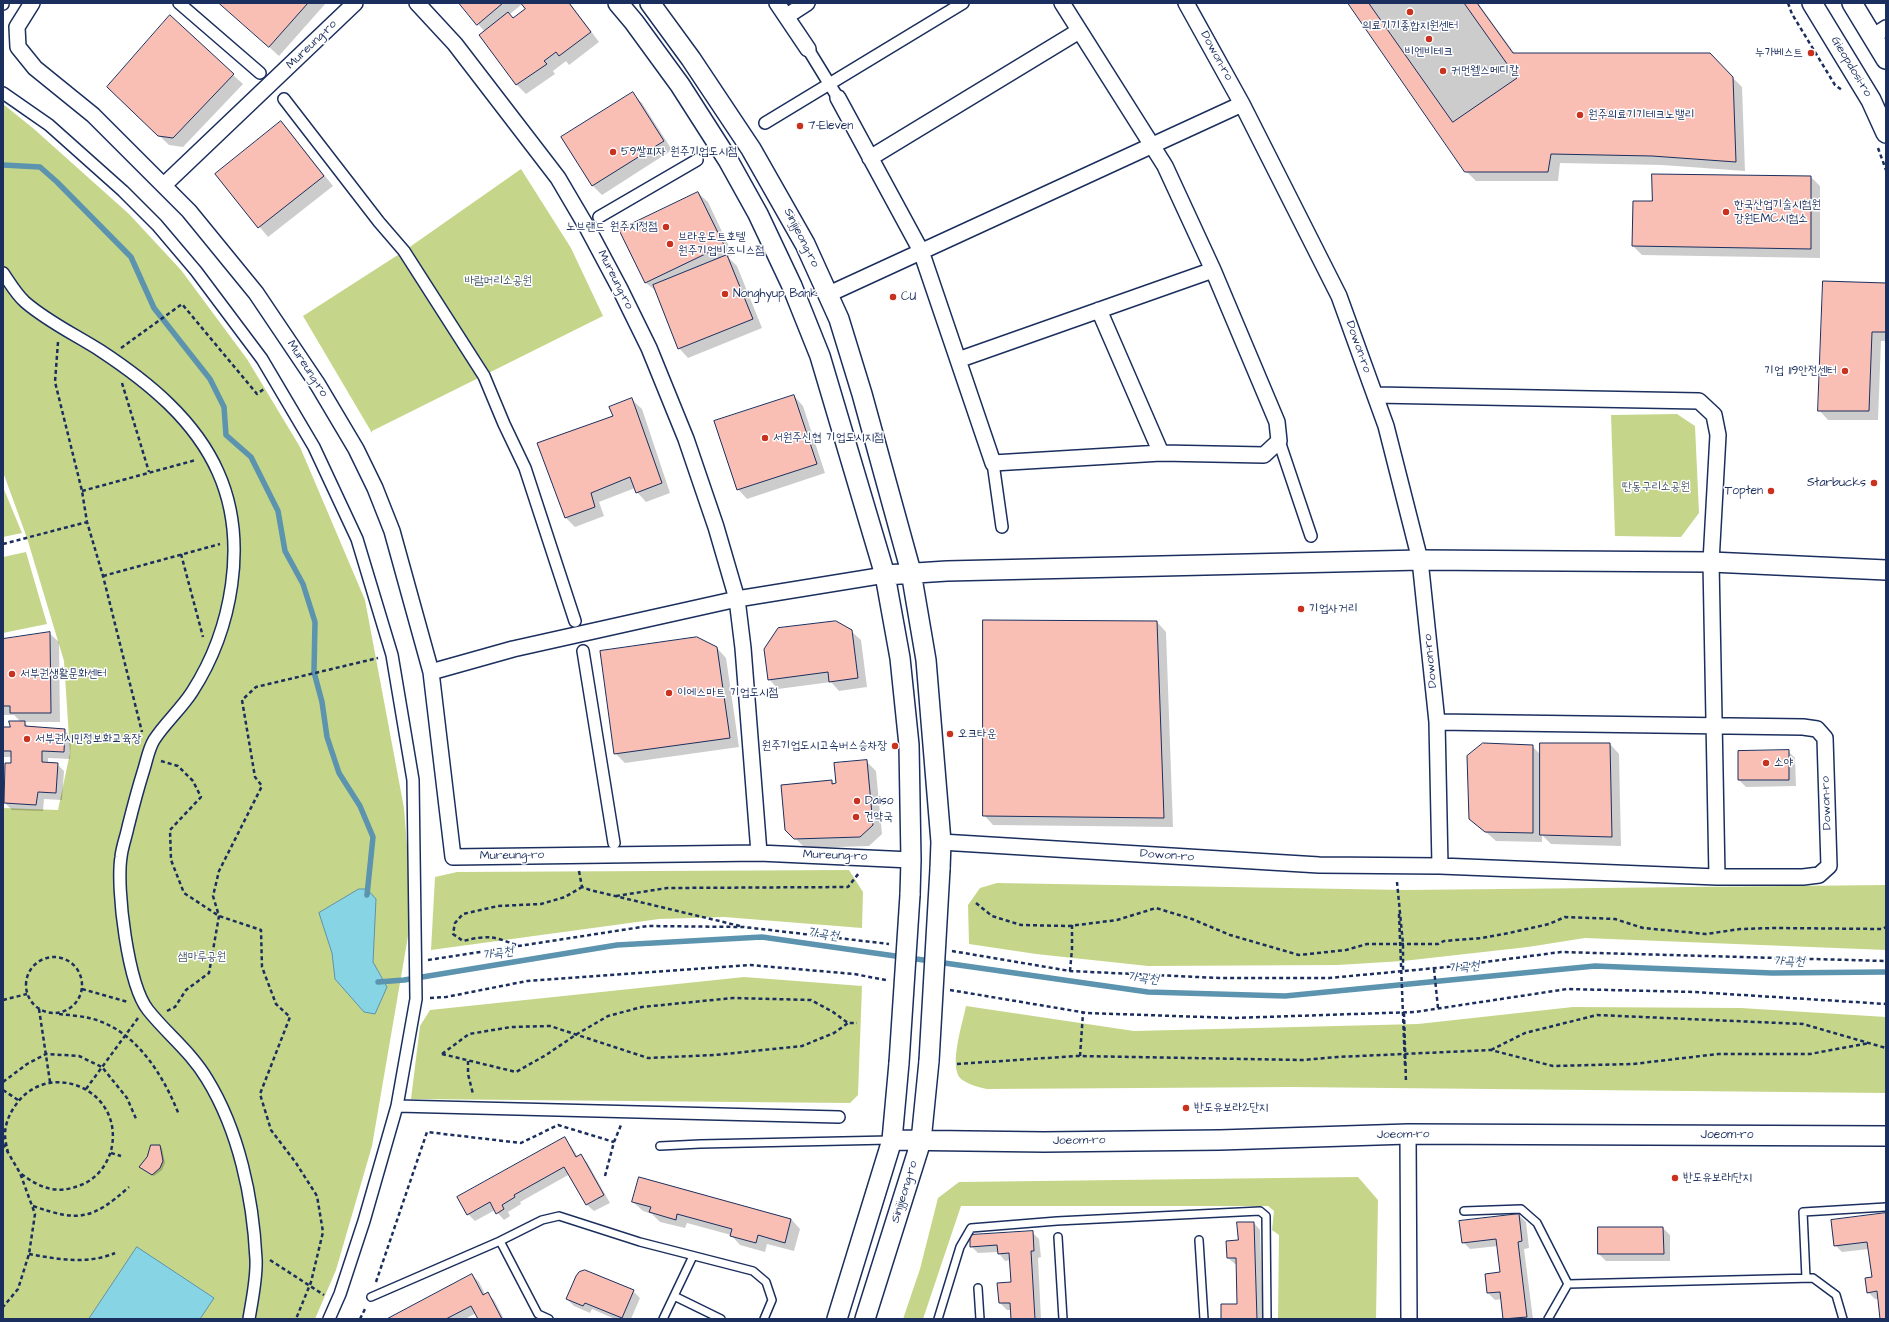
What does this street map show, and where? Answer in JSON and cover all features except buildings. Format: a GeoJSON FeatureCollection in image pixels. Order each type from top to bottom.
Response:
{"type":"FeatureCollection","features":[{"type":"Feature","properties":{"kind":"street","name":"Mureung-ro"},"geometry":{"type":"LineString","coordinates":[[32,3],[17,27],[18,47],[35,68],[93,115],[189,211],[256,293],[314,379],[356,448],[375,488],[392,531],[431,672],[453,857],[759,853],[911,860]]}},
{"type":"Feature","properties":{"kind":"street"},"geometry":{"type":"LineString","coordinates":[[179,3],[260,73]]}},
{"type":"Feature","properties":{"kind":"street","name":"Mureung-ro"},"geometry":{"type":"LineString","coordinates":[[164,185],[355,3]]}},
{"type":"Feature","properties":{"kind":"street","name":"Mureung-ro"},"geometry":{"type":"LineString","coordinates":[[417,3],[455,44],[558,178],[588,229],[649,348],[686,439],[716,527],[737,600],[743,648],[759,853]]}},
{"type":"Feature","properties":{"kind":"street"},"geometry":{"type":"LineString","coordinates":[[618,3],[634,22],[680,85],[728,160],[758,214],[792,286],[820,356],[885,574],[900,658],[909,746],[911,860],[899,1063],[892,1140],[837,1319]]}},
{"type":"Feature","properties":{"kind":"street","name":"Sinjijeong-ro"},"geometry":{"type":"LineString","coordinates":[[650,3],[691,59],[751,149],[788,212],[829,294],[839,319],[862,394],[911,572],[926,660],[941,842],[929,1061],[921,1141],[865,1319]]}},
{"type":"Feature","properties":{"kind":"street"},"geometry":{"type":"LineString","coordinates":[[777,3],[787,16],[830,84],[921,251],[993,463],[1002,527]]}},
{"type":"Feature","properties":{"kind":"street"},"geometry":{"type":"LineString","coordinates":[[787,16],[806,3]]}},
{"type":"Feature","properties":{"kind":"street"},"geometry":{"type":"LineString","coordinates":[[765,123],[963,3]]}},
{"type":"Feature","properties":{"kind":"street"},"geometry":{"type":"LineString","coordinates":[[1062,3],[1165,166],[1212,270],[1277,422],[1279,441],[1311,536]]}},
{"type":"Feature","properties":{"kind":"street","name":"Dowon-ro"},"geometry":{"type":"LineString","coordinates":[[1186,3],[1242,104],[1339,296],[1386,426],[1420,560],[1437,722],[1440,866]]}},
{"type":"Feature","properties":{"kind":"street","name":"Gieopdosi-ro"},"geometry":{"type":"LineString","coordinates":[[1812,3],[1871,100],[1881,140]]}},
{"type":"Feature","properties":{"kind":"street"},"geometry":{"type":"LineString","coordinates":[[1852,3],[1879,32],[1886,59]]}},
{"type":"Feature","properties":{"kind":"street"},"geometry":{"type":"LineString","coordinates":[[870,158],[1079,31]]}},
{"type":"Feature","properties":{"kind":"street"},"geometry":{"type":"LineString","coordinates":[[3,93],[49,125],[123,191],[158,226],[196,271],[262,359],[314,447],[357,539],[392,655],[413,780],[416,999],[397,1106],[364,1222],[329,1319]]}},
{"type":"Feature","properties":{"kind":"street"},"geometry":{"type":"LineString","coordinates":[[284,100],[379,222],[404,251],[484,376],[504,424],[525,468],[575,621]]}},
{"type":"Feature","properties":{"kind":"street"},"geometry":{"type":"LineString","coordinates":[[829,294],[1242,104]]}},
{"type":"Feature","properties":{"kind":"street"},"geometry":{"type":"LineString","coordinates":[[599,217],[697,160]]}},
{"type":"Feature","properties":{"kind":"street"},"geometry":{"type":"LineString","coordinates":[[958,360],[1212,270]]}},
{"type":"Feature","properties":{"kind":"street"},"geometry":{"type":"LineString","coordinates":[[3,273],[22,300],[44,317],[115,361],[164,397],[199,439],[209,456],[218,472],[231,514],[234,568],[224,618],[210,660],[191,693],[153,742],[137,791],[120,858],[122,923],[134,976],[145,1007],[186,1050],[207,1079],[228,1122],[242,1167],[250,1204],[256,1252],[249,1319]]}},
{"type":"Feature","properties":{"kind":"street"},"geometry":{"type":"LineString","coordinates":[[1100,310],[1161,453]]}},
{"type":"Feature","properties":{"kind":"street"},"geometry":{"type":"LineString","coordinates":[[1375,395],[1699,401],[1714,415],[1718,435],[1712,562],[1718,877]]}},
{"type":"Feature","properties":{"kind":"street"},"geometry":{"type":"LineString","coordinates":[[993,463],[1161,453],[1264,455],[1279,441]]}},
{"type":"Feature","properties":{"kind":"street"},"geometry":{"type":"LineString","coordinates":[[431,672],[513,649],[737,600],[885,574],[911,572],[1420,560],[1712,562],[1886,570]]}},
{"type":"Feature","properties":{"kind":"street"},"geometry":{"type":"LineString","coordinates":[[583,651],[614,843]]}},
{"type":"Feature","properties":{"kind":"street","name":"Dowon-ro"},"geometry":{"type":"LineString","coordinates":[[941,842],[1319,865],[1440,866],[1718,877],[1803,877],[1819,875],[1829,866],[1825,738],[1817,729],[1803,727],[1437,722]]}},
{"type":"Feature","properties":{"kind":"street"},"geometry":{"type":"LineString","coordinates":[[397,1106],[839,1117]]}},
{"type":"Feature","properties":{"kind":"street"},"geometry":{"type":"LineString","coordinates":[[1408,1134],[1409,1319]]}},
{"type":"Feature","properties":{"kind":"street","name":"Joeom-ro"},"geometry":{"type":"LineString","coordinates":[[892,1140],[1220,1140],[1408,1134],[1886,1136]]}},
{"type":"Feature","properties":{"kind":"lane"},"geometry":{"type":"LineString","coordinates":[[660,1146],[892,1140]]}},
{"type":"Feature","properties":{"kind":"lane"},"geometry":{"type":"LineString","coordinates":[[1806,1278],[1802,1212],[1886,1207]]}},
{"type":"Feature","properties":{"kind":"lane"},"geometry":{"type":"LineString","coordinates":[[1464,1211],[1521,1209],[1537,1223],[1568,1284]]}},
{"type":"Feature","properties":{"kind":"lane"},"geometry":{"type":"LineString","coordinates":[[938,1319],[960,1247],[971,1228],[1057,1221],[1260,1211],[1266,1216],[1267,1319]]}},
{"type":"Feature","properties":{"kind":"lane"},"geometry":{"type":"LineString","coordinates":[[371,1297],[500,1241],[542,1220],[559,1216],[640,1242],[753,1271],[766,1282],[772,1300],[764,1319]]}},
{"type":"Feature","properties":{"kind":"lane"},"geometry":{"type":"LineString","coordinates":[[1058,1237],[1063,1319]]}},
{"type":"Feature","properties":{"kind":"lane"},"geometry":{"type":"LineString","coordinates":[[1199,1240],[1204,1319]]}},
{"type":"Feature","properties":{"kind":"lane"},"geometry":{"type":"LineString","coordinates":[[500,1241],[538,1314],[549,1319]]}},
{"type":"Feature","properties":{"kind":"lane"},"geometry":{"type":"LineString","coordinates":[[662,1319],[693,1256]]}},
{"type":"Feature","properties":{"kind":"lane"},"geometry":{"type":"LineString","coordinates":[[1568,1284],[1813,1278],[1836,1295],[1843,1319]]}},
{"type":"Feature","properties":{"kind":"lane"},"geometry":{"type":"LineString","coordinates":[[1548,1319],[1568,1284]]}},
{"type":"Feature","properties":{"kind":"lane"},"geometry":{"type":"LineString","coordinates":[[978,1288],[980,1319]]}},
{"type":"Feature","properties":{"kind":"lane"},"geometry":{"type":"LineString","coordinates":[[674,1296],[722,1319]]}},
{"type":"Feature","properties":{"kind":"path"},"geometry":{"type":"LineString","coordinates":[[1788,3],[1792,14],[1835,85],[1846,94]]}},
{"type":"Feature","properties":{"kind":"path"},"geometry":{"type":"LineString","coordinates":[[1881,140],[1886,170]]}},
{"type":"Feature","properties":{"kind":"path"},"geometry":{"type":"LineString","coordinates":[[130,341],[182,304],[257,394],[267,387]]}},
{"type":"Feature","properties":{"kind":"path"},"geometry":{"type":"LineString","coordinates":[[59,326],[55,382],[82,491],[87,522],[103,576],[148,757],[178,766],[193,781],[201,797],[170,830],[170,860],[184,893],[219,916],[261,930],[262,967],[276,1004],[290,1017],[260,1094],[271,1130],[296,1163],[317,1196],[323,1232],[310,1285],[296,1319]]}},
{"type":"Feature","properties":{"kind":"path"},"geometry":{"type":"LineString","coordinates":[[115,361],[149,472]]}},
{"type":"Feature","properties":{"kind":"path"},"geometry":{"type":"LineString","coordinates":[[82,491],[209,456]]}},
{"type":"Feature","properties":{"kind":"path"},"geometry":{"type":"LineString","coordinates":[[3,544],[87,522]]}},
{"type":"Feature","properties":{"kind":"path"},"geometry":{"type":"LineString","coordinates":[[103,576],[233,540]]}},
{"type":"Feature","properties":{"kind":"path"},"geometry":{"type":"LineString","coordinates":[[181,554],[210,660]]}},
{"type":"Feature","properties":{"kind":"path"},"geometry":{"type":"LineString","coordinates":[[155,1018],[175,1007],[186,990],[209,974],[219,916],[213,896],[219,871],[262,786],[255,777],[242,700],[256,687],[383,657]]}},
{"type":"Feature","properties":{"kind":"path"},"geometry":{"type":"LineString","coordinates":[[578,864],[582,887]]}},
{"type":"Feature","properties":{"kind":"path"},"geometry":{"type":"LineString","coordinates":[[616,896],[667,888],[848,887],[860,872]]}},
{"type":"Feature","properties":{"kind":"path"},"geometry":{"type":"LineString","coordinates":[[1396,880],[1403,944],[1403,971]]}},
{"type":"Feature","properties":{"kind":"path"},"geometry":{"type":"LineString","coordinates":[[517,946],[494,937],[483,936],[463,941],[453,934],[455,922],[463,914],[498,906],[541,904],[565,897],[582,887],[744,927]]}},
{"type":"Feature","properties":{"kind":"path"},"geometry":{"type":"LineString","coordinates":[[976,903],[992,916],[1021,925],[1072,925],[1117,920],[1156,908],[1192,919],[1230,935],[1299,954],[1346,950],[1367,944],[1438,944],[1444,941],[1482,938],[1549,924],[1566,917],[1615,919],[1643,928],[1706,934],[1740,929],[1882,929],[1886,927]]}},
{"type":"Feature","properties":{"kind":"path"},"geometry":{"type":"LineString","coordinates":[[1399,914],[1406,1083]]}},
{"type":"Feature","properties":{"kind":"path"},"geometry":{"type":"LineString","coordinates":[[1070,971],[1072,925]]}},
{"type":"Feature","properties":{"kind":"path"},"geometry":{"type":"LineString","coordinates":[[1438,1008],[1434,969],[1561,952],[1886,961]]}},
{"type":"Feature","properties":{"kind":"path"},"geometry":{"type":"LineString","coordinates":[[57,1013],[66,1011],[74,1006],[82,989],[82,980],[76,967],[65,959],[56,957],[47,958],[32,968],[26,985],[32,1002],[47,1012],[90,1018],[108,1024],[125,1035],[145,1054],[158,1072],[169,1090],[179,1115]]}},
{"type":"Feature","properties":{"kind":"path"},"geometry":{"type":"LineString","coordinates":[[416,999],[446,997],[527,981],[750,965],[854,974],[892,981]]}},
{"type":"Feature","properties":{"kind":"path"},"geometry":{"type":"LineString","coordinates":[[82,989],[145,1007],[86,1089]]}},
{"type":"Feature","properties":{"kind":"path"},"geometry":{"type":"LineString","coordinates":[[944,989],[1083,1013],[1233,1018],[1404,1013],[1567,989],[1695,992],[1886,1004]]}},
{"type":"Feature","properties":{"kind":"path"},"geometry":{"type":"LineString","coordinates":[[3,1000],[28,994]]}},
{"type":"Feature","properties":{"kind":"path"},"geometry":{"type":"LineString","coordinates":[[848,1023],[833,1012],[810,1000],[733,998],[642,1007],[608,1016],[577,1034],[546,1055],[516,1072],[442,1054],[469,1034],[511,1027],[550,1026],[577,1034],[648,1058],[715,1055],[802,1046],[834,1032],[848,1023],[857,1023]]}},
{"type":"Feature","properties":{"kind":"path"},"geometry":{"type":"LineString","coordinates":[[39,1008],[50,1082]]}},
{"type":"Feature","properties":{"kind":"path"},"geometry":{"type":"LineString","coordinates":[[1080,1056],[1083,1013]]}},
{"type":"Feature","properties":{"kind":"path"},"geometry":{"type":"LineString","coordinates":[[1404,1013],[1405,1065]]}},
{"type":"Feature","properties":{"kind":"path"},"geometry":{"type":"LineString","coordinates":[[1491,1050],[1525,1033],[1597,1015],[1803,1024],[1886,1048]]}},
{"type":"Feature","properties":{"kind":"path"},"geometry":{"type":"LineString","coordinates":[[958,1064],[1080,1056],[1303,1060],[1405,1053],[1491,1050],[1553,1066],[1633,1064],[1718,1054],[1810,1054],[1869,1043]]}},
{"type":"Feature","properties":{"kind":"path"},"geometry":{"type":"LineString","coordinates":[[3,1082],[27,1064],[46,1054],[79,1056],[102,1067],[127,1098],[137,1120]]}},
{"type":"Feature","properties":{"kind":"path"},"geometry":{"type":"LineString","coordinates":[[468,1061],[468,1074],[476,1108]]}},
{"type":"Feature","properties":{"kind":"path"},"geometry":{"type":"LineString","coordinates":[[8,1153],[5,1134],[6,1128],[9,1116],[18,1100],[33,1089],[50,1082],[69,1082],[86,1089],[100,1101],[110,1117],[114,1135],[111,1153],[102,1170],[88,1182],[71,1189],[52,1190],[35,1184],[20,1173]]}},
{"type":"Feature","properties":{"kind":"path"},"geometry":{"type":"LineString","coordinates":[[3,1090],[18,1100]]}},
{"type":"Feature","properties":{"kind":"path"},"geometry":{"type":"LineString","coordinates":[[605,1176],[614,1142],[627,1111]]}},
{"type":"Feature","properties":{"kind":"path"},"geometry":{"type":"LineString","coordinates":[[371,1297],[427,1132],[521,1143],[558,1125],[614,1142]]}},
{"type":"Feature","properties":{"kind":"path"},"geometry":{"type":"LineString","coordinates":[[3,1144],[20,1173],[35,1214],[29,1254],[18,1288],[3,1307]]}},
{"type":"Feature","properties":{"kind":"path"},"geometry":{"type":"LineString","coordinates":[[111,1153],[121,1156]]}},
{"type":"Feature","properties":{"kind":"path"},"geometry":{"type":"LineString","coordinates":[[33,1206],[52,1213],[73,1216],[93,1214],[112,1202],[129,1187]]}},
{"type":"Feature","properties":{"kind":"path"},"geometry":{"type":"LineString","coordinates":[[29,1254],[65,1260],[101,1259],[115,1252]]}},
{"type":"Feature","properties":{"kind":"path"},"geometry":{"type":"LineString","coordinates":[[256,1252],[310,1285],[336,1303]]}},
{"type":"Feature","properties":{"kind":"green space","name":"샘마루공원"},"geometry":{"type":"Polygon","coordinates":[[[3,104],[34,129],[129,214],[181,270],[247,359],[300,447],[365,600],[404,808],[412,913],[372,1146],[336,1270],[315,1319],[3,1319],[3,808],[58,810],[70,753],[64,661],[27,538],[3,472],[3,104]]]}},
{"type":"Feature","properties":{"kind":"green space","name":"바람머리소공원"},"geometry":{"type":"Polygon","coordinates":[[[521,169],[571,248],[603,316],[372,431],[372,433],[303,316],[404,251],[521,169]]]}},
{"type":"Feature","properties":{"kind":"green space","name":"딴동구리소공원"},"geometry":{"type":"Polygon","coordinates":[[[1677,414],[1695,426],[1699,513],[1681,537],[1615,536],[1611,415],[1677,414]]]}},
{"type":"Feature","properties":{"kind":"green space"},"geometry":{"type":"Polygon","coordinates":[[[3,487],[22,533],[3,537],[3,487]]]}},
{"type":"Feature","properties":{"kind":"green space"},"geometry":{"type":"Polygon","coordinates":[[[26,552],[47,624],[3,633],[3,557],[26,552]]]}},
{"type":"Feature","properties":{"kind":"green space"},"geometry":{"type":"Polygon","coordinates":[[[849,870],[863,892],[862,928],[724,917],[659,919],[431,950],[435,877],[457,872],[849,870]]]}},
{"type":"Feature","properties":{"kind":"green space"},"geometry":{"type":"Polygon","coordinates":[[[997,883],[1405,890],[1886,885],[1886,950],[1585,938],[1528,947],[1403,961],[1338,965],[1148,966],[1036,954],[969,944],[968,905],[980,888],[997,883]]]}},
{"type":"Feature","properties":{"kind":"green space"},"geometry":{"type":"Polygon","coordinates":[[[744,977],[862,986],[858,1095],[850,1103],[411,1099],[420,1026],[430,1010],[744,977]]]}},
{"type":"Feature","properties":{"kind":"green space"},"geometry":{"type":"Polygon","coordinates":[[[966,1006],[1134,1031],[1418,1024],[1573,1007],[1741,1008],[1886,1017],[1886,1093],[1292,1087],[987,1089],[967,1083],[961,1079],[957,1073],[956,1055],[966,1006]]]}},
{"type":"Feature","properties":{"kind":"green space"},"geometry":{"type":"Polygon","coordinates":[[[1358,1177],[1378,1200],[1376,1319],[1278,1319],[1279,1235],[1272,1230],[1274,1211],[1268,1206],[961,1206],[923,1319],[903,1319],[920,1269],[938,1198],[959,1182],[1358,1177]]]}},
{"type":"Feature","properties":{"kind":"water"},"geometry":{"type":"Polygon","coordinates":[[[359,889],[367,889],[376,899],[373,962],[387,987],[375,1014],[364,1012],[335,979],[332,953],[319,913],[359,889]]]}},
{"type":"Feature","properties":{"kind":"water"},"geometry":{"type":"Polygon","coordinates":[[[137,1247],[214,1298],[200,1319],[89,1319],[137,1247]]]}},
{"type":"Feature","properties":{"kind":"waterway"},"geometry":{"type":"LineString","coordinates":[[3,165],[40,167],[57,182],[131,257],[154,308],[210,379],[224,407],[226,435],[251,457],[278,511],[285,551],[303,584],[315,622],[314,672],[322,702],[327,737],[339,773],[360,806],[373,837],[367,895]]}},
{"type":"Feature","properties":{"kind":"waterway","name":"가곡천"},"geometry":{"type":"LineString","coordinates":[[378,982],[404,980],[617,945],[762,937],[1148,992],[1285,996],[1595,966],[1772,973],[1886,972]]}},
{"type":"Feature","properties":{"kind":"place","name":"의료기기종합지원센터"},"geometry":{"type":"Point","coordinates":[1410,12]}},
{"type":"Feature","properties":{"kind":"place","name":"비엔비테크"},"geometry":{"type":"Point","coordinates":[1429,39]}},
{"type":"Feature","properties":{"kind":"place","name":"누가베스트"},"geometry":{"type":"Point","coordinates":[1811,53]}},
{"type":"Feature","properties":{"kind":"place","name":"커먼웰스메디칼"},"geometry":{"type":"Point","coordinates":[1443,71]}},
{"type":"Feature","properties":{"kind":"place","name":"원주의료기기테크노밸리"},"geometry":{"type":"Point","coordinates":[1580,115]}},
{"type":"Feature","properties":{"kind":"place","name":"7-Eleven"},"geometry":{"type":"Point","coordinates":[800,126]}},
{"type":"Feature","properties":{"kind":"place","name":"59쌀피자 원주기업도시점"},"geometry":{"type":"Point","coordinates":[613,152]}},
{"type":"Feature","properties":{"kind":"place","name":"한국산업기술시험원 강원EMC시험소"},"geometry":{"type":"Point","coordinates":[1726,212]}},
{"type":"Feature","properties":{"kind":"place","name":"노브랜드 원주지정점"},"geometry":{"type":"Point","coordinates":[666,227]}},
{"type":"Feature","properties":{"kind":"place","name":"브라운도트호텔 원주기업비즈니스점"},"geometry":{"type":"Point","coordinates":[670,244]}},
{"type":"Feature","properties":{"kind":"place","name":"Nonghyup Bank"},"geometry":{"type":"Point","coordinates":[725,294]}},
{"type":"Feature","properties":{"kind":"place","name":"CU"},"geometry":{"type":"Point","coordinates":[893,297]}},
{"type":"Feature","properties":{"kind":"place","name":"기업 119안전센터"},"geometry":{"type":"Point","coordinates":[1845,371]}},
{"type":"Feature","properties":{"kind":"place","name":"서원주신협 기업도시지점"},"geometry":{"type":"Point","coordinates":[765,438]}},
{"type":"Feature","properties":{"kind":"place","name":"Starbucks"},"geometry":{"type":"Point","coordinates":[1874,483]}},
{"type":"Feature","properties":{"kind":"place","name":"Topten"},"geometry":{"type":"Point","coordinates":[1771,491]}},
{"type":"Feature","properties":{"kind":"place","name":"기업사거리"},"geometry":{"type":"Point","coordinates":[1301,609]}},
{"type":"Feature","properties":{"kind":"place","name":"서부권생활문화센터"},"geometry":{"type":"Point","coordinates":[12,674]}},
{"type":"Feature","properties":{"kind":"place","name":"이에스마트 기업도시점"},"geometry":{"type":"Point","coordinates":[669,693]}},
{"type":"Feature","properties":{"kind":"place","name":"오크타운"},"geometry":{"type":"Point","coordinates":[950,734]}},
{"type":"Feature","properties":{"kind":"place","name":"서부권시민정보화교육장"},"geometry":{"type":"Point","coordinates":[27,739]}},
{"type":"Feature","properties":{"kind":"place","name":"원주기업도시고속버스승차장"},"geometry":{"type":"Point","coordinates":[895,746]}},
{"type":"Feature","properties":{"kind":"place","name":"소야"},"geometry":{"type":"Point","coordinates":[1766,763]}},
{"type":"Feature","properties":{"kind":"place","name":"Daiso"},"geometry":{"type":"Point","coordinates":[857,801]}},
{"type":"Feature","properties":{"kind":"place","name":"건약국"},"geometry":{"type":"Point","coordinates":[856,817]}},
{"type":"Feature","properties":{"kind":"place","name":"반도유보라2단지"},"geometry":{"type":"Point","coordinates":[1186,1108]}},
{"type":"Feature","properties":{"kind":"place","name":"반도유보라1단지"},"geometry":{"type":"Point","coordinates":[1675,1178]}}]}
